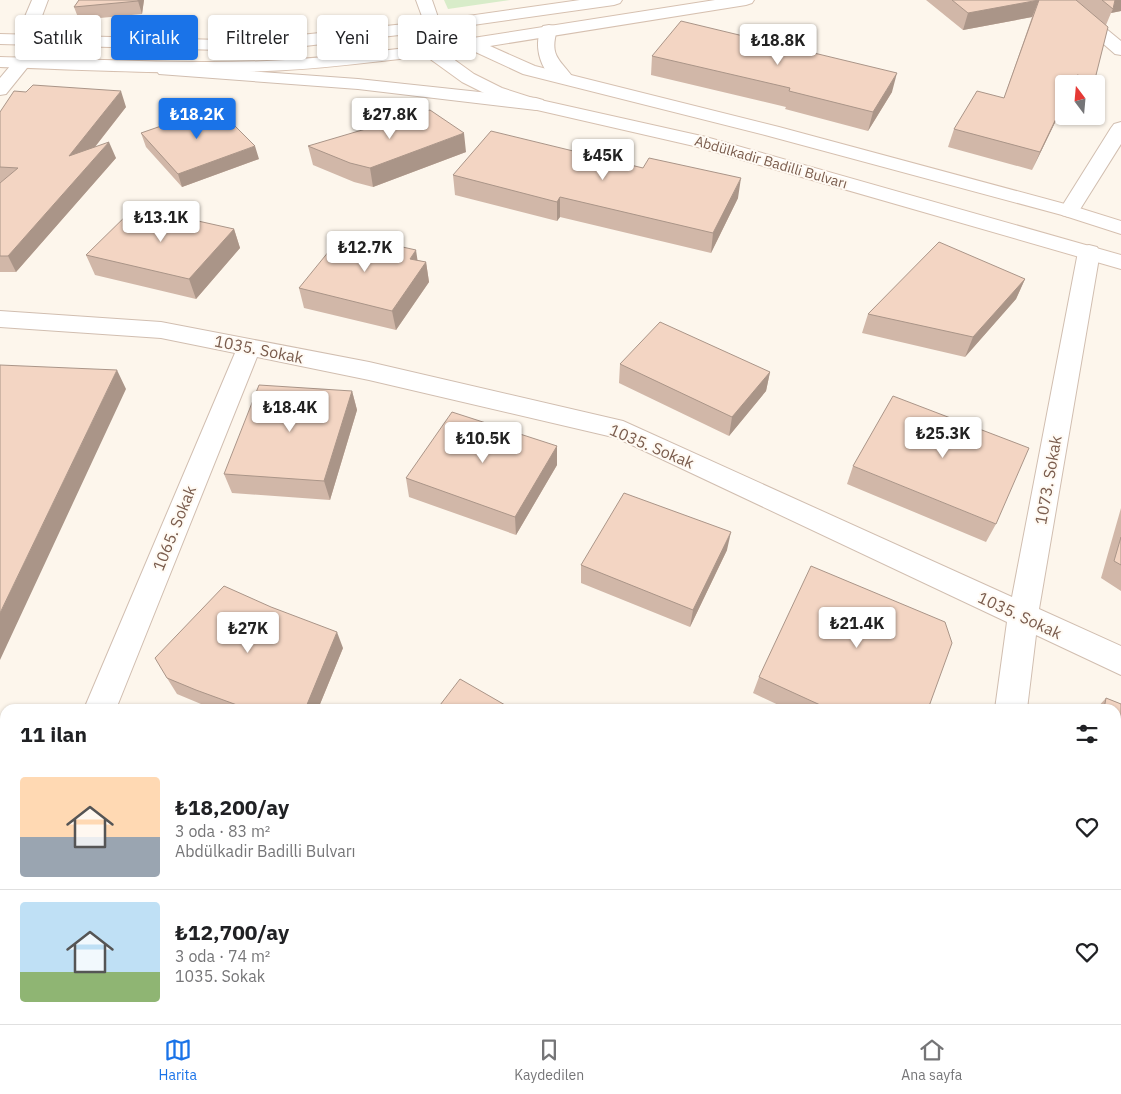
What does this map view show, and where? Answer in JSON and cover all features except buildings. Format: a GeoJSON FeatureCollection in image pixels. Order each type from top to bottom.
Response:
{"type":"FeatureCollection","features":[{"type":"Feature","properties":{"kind":"main road"},"geometry":{"type":"LineString","coordinates":[[34,15],[40,0]]}},
{"type":"Feature","properties":{"kind":"main road"},"geometry":{"type":"LineString","coordinates":[[424,0],[430,15]]}},
{"type":"Feature","properties":{"kind":"main road"},"geometry":{"type":"LineString","coordinates":[[476,20],[614,0]]}},
{"type":"Feature","properties":{"kind":"main road"},"geometry":{"type":"LineString","coordinates":[[476,42],[746,0]]}},
{"type":"Feature","properties":{"kind":"main road"},"geometry":{"type":"LineString","coordinates":[[1061,0],[1121,50]]}},
{"type":"Feature","properties":{"kind":"main road"},"geometry":{"type":"LineString","coordinates":[[549,30],[544,44],[545,54],[565,79]]}},
{"type":"Feature","properties":{"kind":"main road"},"geometry":{"type":"LineString","coordinates":[[101,41],[254,44],[305,41],[398,31]]}},
{"type":"Feature","properties":{"kind":"main road"},"geometry":{"type":"LineString","coordinates":[[0,39],[15,40]]}},
{"type":"Feature","properties":{"kind":"main road","name":"Abdülkadir Badilli Bulvarı"},"geometry":{"type":"LineString","coordinates":[[476,47],[529,70],[772,131],[1069,211],[1121,228]]}},
{"type":"Feature","properties":{"kind":"main road"},"geometry":{"type":"LineString","coordinates":[[0,62],[268,66],[339,61],[398,54]]}},
{"type":"Feature","properties":{"kind":"main road","name":"Abdülkadir Badilli Bulvarı"},"geometry":{"type":"LineString","coordinates":[[443,60],[468,78],[496,92],[536,104],[699,141],[1121,262]]}},
{"type":"Feature","properties":{"kind":"main road"},"geometry":{"type":"LineString","coordinates":[[0,90],[22,63]]}},
{"type":"Feature","properties":{"kind":"main road"},"geometry":{"type":"LineString","coordinates":[[93,64],[358,84],[536,104]]}},
{"type":"Feature","properties":{"kind":"main road"},"geometry":{"type":"LineString","coordinates":[[1069,211],[1121,128]]}},
{"type":"Feature","properties":{"kind":"main road","name":"1073. Sokak"},"geometry":{"type":"LineString","coordinates":[[1012,704],[1023,617],[1089,252]]}},
{"type":"Feature","properties":{"kind":"main road","name":"1035. Sokak"},"geometry":{"type":"LineString","coordinates":[[0,319],[161,330],[369,370],[623,430],[1121,661]]}},
{"type":"Feature","properties":{"kind":"main road","name":"1065. Sokak"},"geometry":{"type":"LineString","coordinates":[[102,704],[249,347]]}},
{"type":"Feature","properties":{"kind":"green space"},"geometry":{"type":"Polygon","coordinates":[[[444,0],[510,0],[448,9],[444,0]]]}}]}
